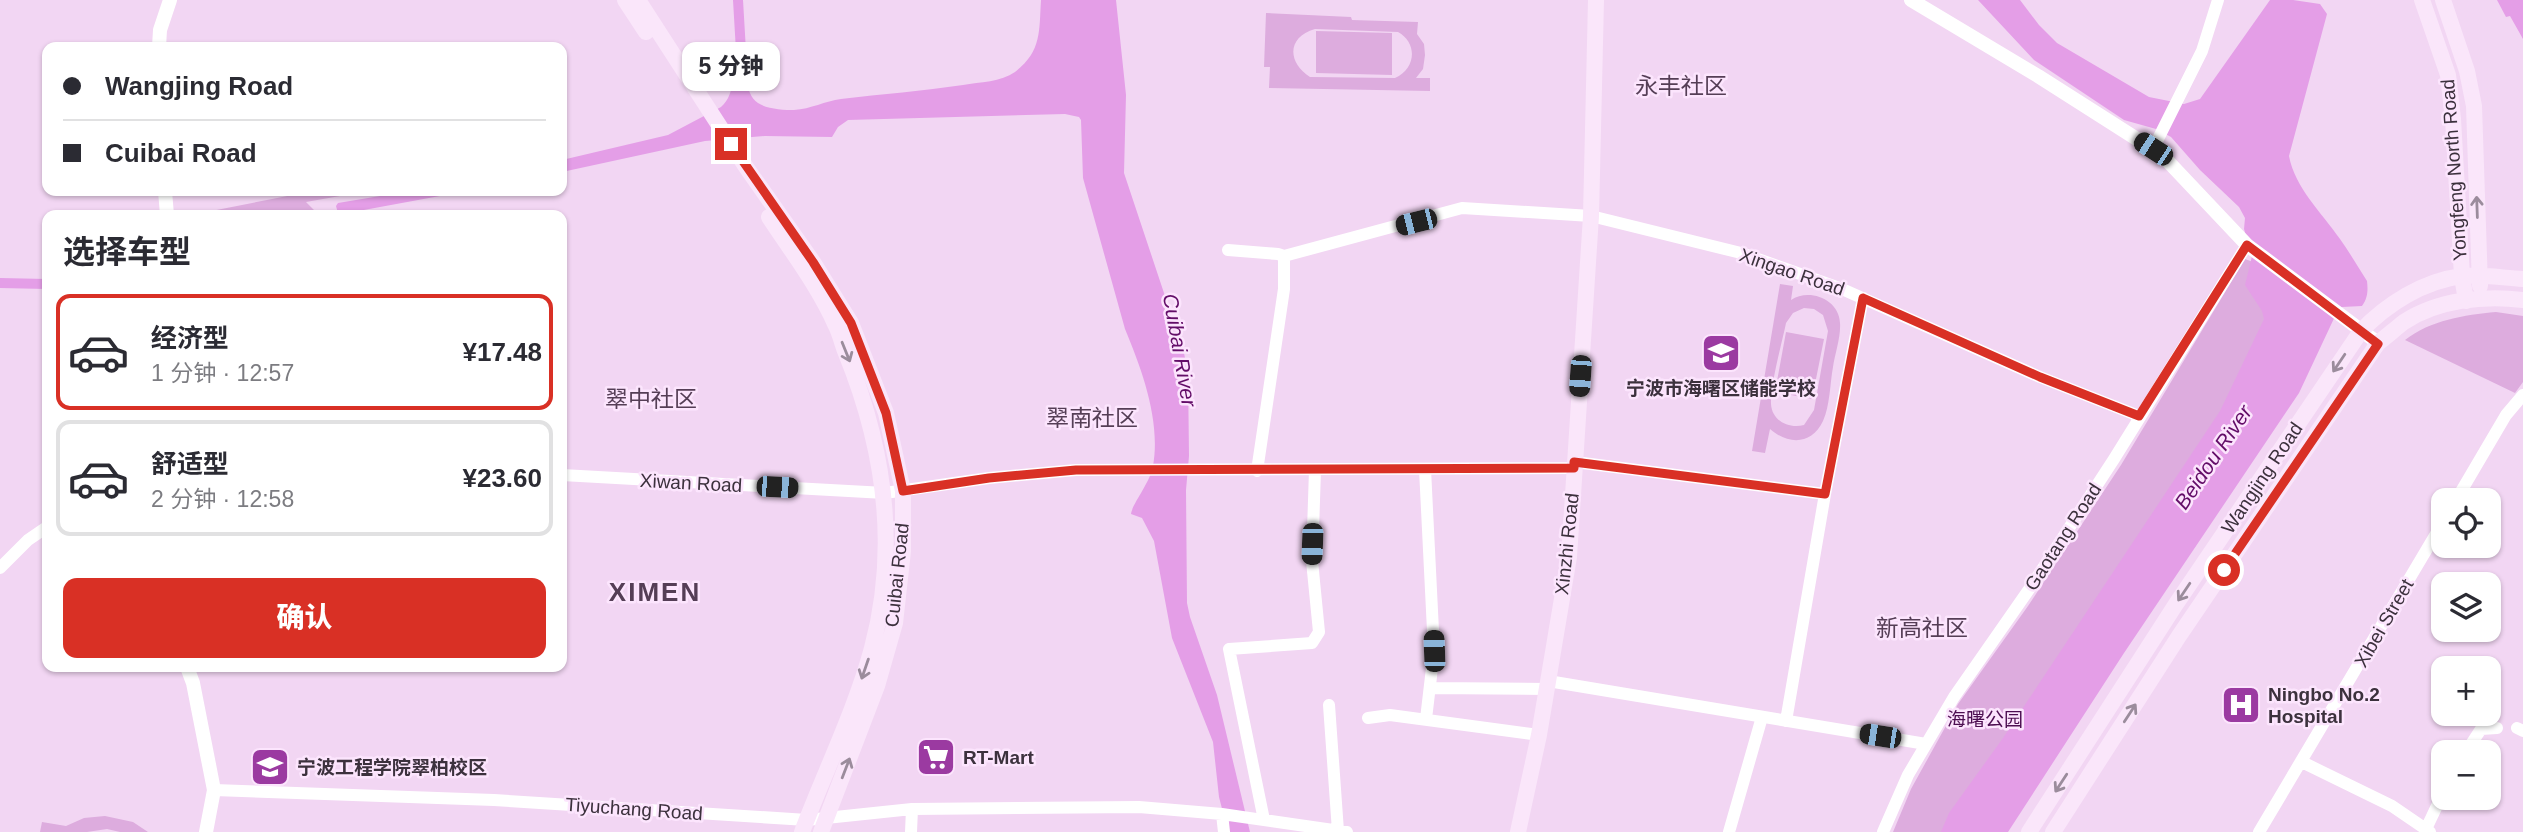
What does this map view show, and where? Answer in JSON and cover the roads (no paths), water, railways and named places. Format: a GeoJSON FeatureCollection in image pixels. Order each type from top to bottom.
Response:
{"type":"FeatureCollection","features":[{"type":"Feature","properties":{"kind":"main road"},"geometry":{"type":"LineString","coordinates":[[625,0],[698,102]]}},
{"type":"Feature","properties":{"kind":"main road","name":"Cuibai Road"},"geometry":{"type":"LineString","coordinates":[[638,0],[698,102],[811,280],[836,327],[867,410],[885,493],[883,590],[872,648],[851,710],[805,826]]}},
{"type":"Feature","properties":{"kind":"main road","name":"Xinzhi Road"},"geometry":{"type":"LineString","coordinates":[[1518,832],[1539,735],[1569,557],[1591,216],[1596,0]]}},
{"type":"Feature","properties":{"kind":"main road","name":"Yongfeng North Road"},"geometry":{"type":"LineString","coordinates":[[2422,0],[2448,75],[2462,276],[2473,300]]}},
{"type":"Feature","properties":{"kind":"main road","name":"Yongfeng North Road"},"geometry":{"type":"LineString","coordinates":[[2443,0],[2468,71],[2474,106],[2479,276],[2473,300]]}},
{"type":"Feature","properties":{"kind":"main road","name":"Cuibai Road"},"geometry":{"type":"LineString","coordinates":[[741,167],[813,262],[851,323],[886,413],[903,491],[903,551],[895,623],[877,686],[824,825]]}},
{"type":"Feature","properties":{"kind":"main road","name":"Wangjing Road"},"geometry":{"type":"LineString","coordinates":[[2029,832],[2176,604],[2361,331],[2380,312],[2425,287],[2462,276],[2523,279]]}},
{"type":"Feature","properties":{"kind":"main road","name":"Wangjing Road"},"geometry":{"type":"LineString","coordinates":[[2053,832],[2179,636],[2378,344],[2405,322],[2444,304],[2473,300],[2523,300]]}},
{"type":"Feature","properties":{"kind":"street"},"geometry":{"type":"LineString","coordinates":[[159,42],[160,30],[170,0]]}},
{"type":"Feature","properties":{"kind":"street"},"geometry":{"type":"LineString","coordinates":[[1911,0],[2026,68],[2162,155],[2247,245],[2378,344]]}},
{"type":"Feature","properties":{"kind":"street"},"geometry":{"type":"LineString","coordinates":[[2153,149],[2202,51],[2218,0]]}},
{"type":"Feature","properties":{"kind":"street","name":"Xingao Road"},"geometry":{"type":"LineString","coordinates":[[1284,256],[1462,208],[1591,216],[1741,253],[1863,298],[2040,377],[2139,416]]}},
{"type":"Feature","properties":{"kind":"street","name":"Gaotang Road"},"geometry":{"type":"LineString","coordinates":[[1883,832],[1908,775],[1954,697],[2030,588],[2247,245]]}},
{"type":"Feature","properties":{"kind":"street"},"geometry":{"type":"LineString","coordinates":[[1228,250],[1284,256],[1284,289],[1257,471]]}},
{"type":"Feature","properties":{"kind":"street"},"geometry":{"type":"LineString","coordinates":[[1786,721],[1825,494],[1863,298]]}},
{"type":"Feature","properties":{"kind":"street"},"geometry":{"type":"LineString","coordinates":[[2463,488],[2506,415],[2523,395]]}},
{"type":"Feature","properties":{"kind":"street","name":"Xiwan Road"},"geometry":{"type":"LineString","coordinates":[[567,475],[885,493],[1029,474],[1148,468],[1257,471],[1574,465],[1825,494]]}},
{"type":"Feature","properties":{"kind":"street"},"geometry":{"type":"LineString","coordinates":[[1425,469],[1434,651],[1426,719]]}},
{"type":"Feature","properties":{"kind":"street"},"geometry":{"type":"LineString","coordinates":[[1264,820],[1229,649],[1312,643],[1319,632],[1312,561],[1315,470]]}},
{"type":"Feature","properties":{"kind":"street"},"geometry":{"type":"LineString","coordinates":[[0,568],[42,531]]}},
{"type":"Feature","properties":{"kind":"street","name":"Xibei Street"},"geometry":{"type":"LineString","coordinates":[[2259,832],[2431,542]]}},
{"type":"Feature","properties":{"kind":"street"},"geometry":{"type":"LineString","coordinates":[[189,672],[214,790],[206,832]]}},
{"type":"Feature","properties":{"kind":"street"},"geometry":{"type":"LineString","coordinates":[[1430,688],[1547,685],[1926,744]]}},
{"type":"Feature","properties":{"kind":"street"},"geometry":{"type":"LineString","coordinates":[[1329,705],[1343,831]]}},
{"type":"Feature","properties":{"kind":"street"},"geometry":{"type":"LineString","coordinates":[[1368,718],[1390,715],[1539,735]]}},
{"type":"Feature","properties":{"kind":"street"},"geometry":{"type":"LineString","coordinates":[[1729,832],[1762,717]]}},
{"type":"Feature","properties":{"kind":"street"},"geometry":{"type":"LineString","coordinates":[[2473,740],[2482,729],[2497,728]]}},
{"type":"Feature","properties":{"kind":"street"},"geometry":{"type":"LineString","coordinates":[[2302,762],[2392,806],[2428,831],[2436,810]]}},
{"type":"Feature","properties":{"kind":"street","name":"Tiyuchang Road"},"geometry":{"type":"LineString","coordinates":[[214,790],[494,800],[805,826],[912,809],[1139,807],[1222,814],[1343,831]]}},
{"type":"Feature","properties":{"kind":"street"},"geometry":{"type":"LineString","coordinates":[[912,809],[912,832]]}},
{"type":"Feature","properties":{"kind":"street"},"geometry":{"type":"LineString","coordinates":[[1222,814],[1224,832]]}},
{"type":"Feature","properties":{"kind":"water","name":"Cuibai River"},"geometry":{"type":"Polygon","coordinates":[[[1041,0],[1116,0],[1126,95],[1124,173],[1184,353],[1188,373],[1187,603],[1217,695],[1250,832],[1228,832],[1219,797],[1213,742],[1172,638],[1154,541],[1142,518],[1131,514],[1153,466],[1155,449],[1152,414],[1083,178],[1079,117],[1065,114],[848,120],[838,127],[832,137],[765,136],[705,141],[567,171],[567,159],[668,135],[721,107],[731,90],[728,58],[744,53],[748,87],[753,99],[771,108],[794,110],[841,99],[1003,78],[1024,64],[1035,48],[1041,0]]]}},
{"type":"Feature","properties":{"kind":"water","name":"Beidou River"},"geometry":{"type":"Polygon","coordinates":[[[1978,0],[2020,0],[2057,43],[2149,97],[2184,104],[2200,99],[2270,0],[2320,4],[2327,14],[2289,156],[2303,189],[2367,281],[2367,291],[2362,306],[2342,307],[2337,312],[2299,393],[2124,653],[2008,832],[1941,832],[1949,813],[2003,738],[2220,411],[2264,319],[2262,311],[2245,285],[2252,256],[2244,229],[2245,218],[2239,207],[2200,170],[2171,137],[2156,129],[2124,120],[2034,60],[1978,0]]]}},
{"type":"Feature","properties":{"kind":"water"},"geometry":{"type":"Polygon","coordinates":[[[2497,0],[2523,0],[2523,39],[2510,16],[2506,17],[2497,0]]]}},
{"type":"Feature","properties":{"kind":"water"},"geometry":{"type":"Polygon","coordinates":[[[380,196],[440,196],[364,210],[337,210],[338,203],[380,196]]]}},
{"type":"Feature","properties":{"kind":"waterway"},"geometry":{"type":"LineString","coordinates":[[738,0],[742,68]]}},
{"type":"Feature","properties":{"kind":"waterway"},"geometry":{"type":"LineString","coordinates":[[0,283],[42,284]]}},
{"type":"Feature","properties":{"kind":"place","name":"宁波市海曙区储能学校"},"geometry":{"type":"Point","coordinates":[1721,353]}},
{"type":"Feature","properties":{"kind":"place","name":"Ningbo No.2 Hospital"},"geometry":{"type":"Point","coordinates":[2241,705]}},
{"type":"Feature","properties":{"kind":"place","name":"RT-Mart"},"geometry":{"type":"Point","coordinates":[936,757]}},
{"type":"Feature","properties":{"kind":"place","name":"宁波工程学院翠柏校区"},"geometry":{"type":"Point","coordinates":[270,767]}},
{"type":"Feature","properties":{"kind":"district","name":"永丰社区"},"geometry":{"type":"Point","coordinates":[1681,86]}},
{"type":"Feature","properties":{"kind":"district","name":"翠中社区"},"geometry":{"type":"Point","coordinates":[651,399]}},
{"type":"Feature","properties":{"kind":"district","name":"翠南社区"},"geometry":{"type":"Point","coordinates":[1092,418]}},
{"type":"Feature","properties":{"kind":"district","name":"XIMEN"},"geometry":{"type":"Point","coordinates":[655,592]}},
{"type":"Feature","properties":{"kind":"district","name":"新高社区"},"geometry":{"type":"Point","coordinates":[1922,628]}},
{"type":"Feature","properties":{"kind":"park label","name":"海曙公园"},"geometry":{"type":"Point","coordinates":[1985,719]}}]}
